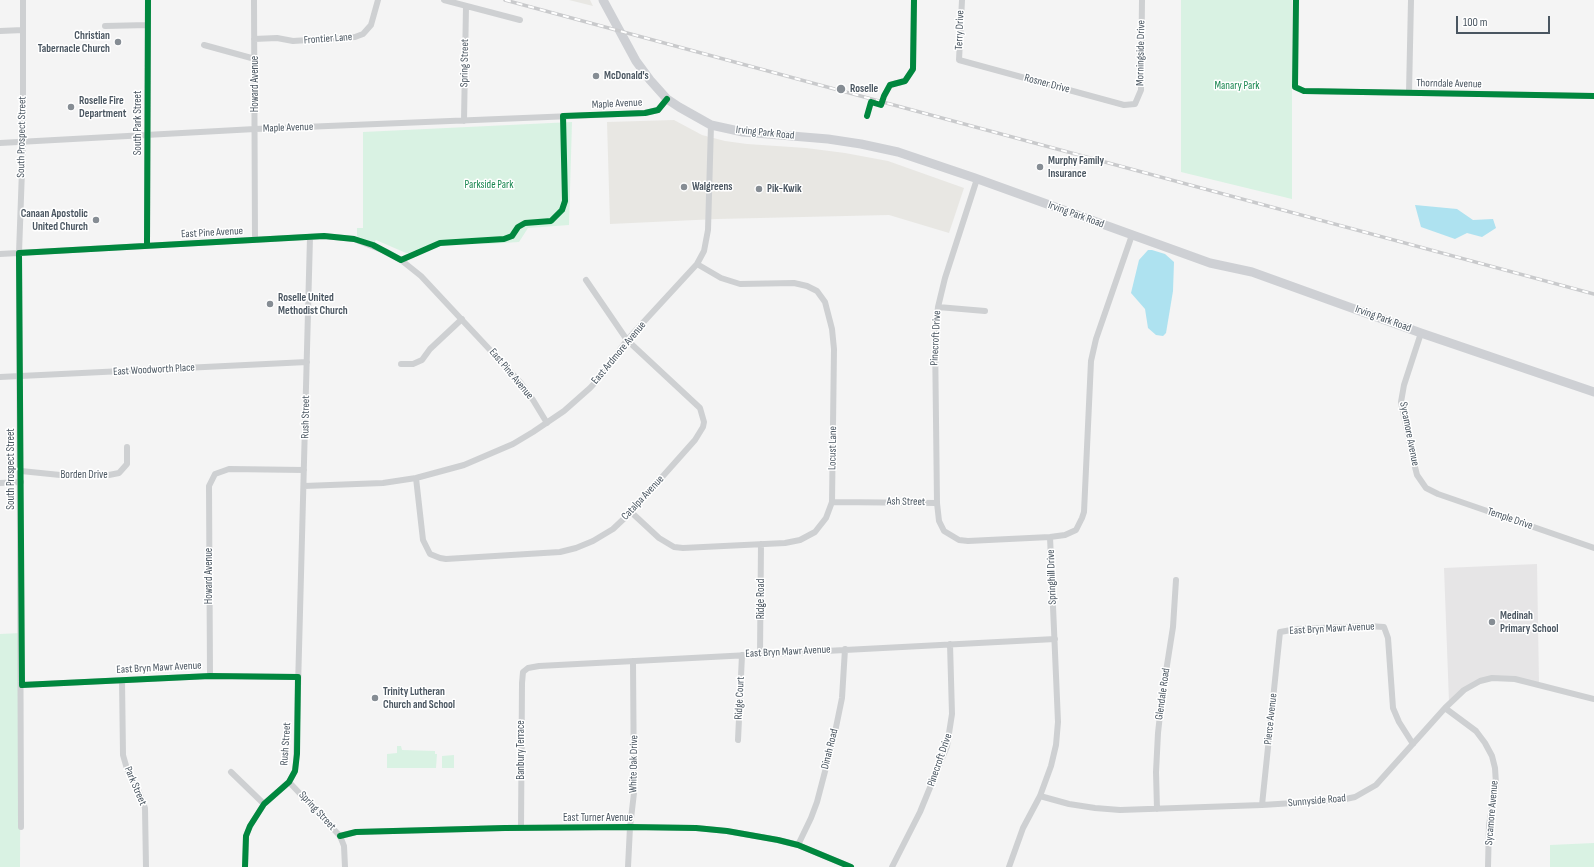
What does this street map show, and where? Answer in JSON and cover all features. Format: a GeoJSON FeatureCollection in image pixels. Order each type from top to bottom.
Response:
{"type":"FeatureCollection","features":[{"type":"Feature","properties":{"kind":"main road","name":"Irving Park Road"},"geometry":{"type":"LineString","coordinates":[[603,0],[636,62],[650,80],[667,99],[678,107],[711,125],[743,132],[828,139],[894,151],[977,179],[1210,263],[1252,272],[1421,333],[1594,392]]}},
{"type":"Feature","properties":{"kind":"street","name":"South Prospect Street"},"geometry":{"type":"LineString","coordinates":[[21,827],[22,685],[19,253],[23,142],[23,0]]}},
{"type":"Feature","properties":{"kind":"street","name":"South Park Street"},"geometry":{"type":"LineString","coordinates":[[147,246],[148,0]]}},
{"type":"Feature","properties":{"kind":"street","name":"Howard Avenue"},"geometry":{"type":"LineString","coordinates":[[254,0],[255,240]]}},
{"type":"Feature","properties":{"kind":"street","name":"Frontier Lane"},"geometry":{"type":"LineString","coordinates":[[254,39],[278,38],[294,41],[355,38],[363,34],[371,25],[378,0]]}},
{"type":"Feature","properties":{"kind":"street"},"geometry":{"type":"LineString","coordinates":[[444,0],[520,20]]}},
{"type":"Feature","properties":{"kind":"street"},"geometry":{"type":"LineString","coordinates":[[890,85],[905,82],[912,69],[914,0]]}},
{"type":"Feature","properties":{"kind":"street","name":"Terry Drive"},"geometry":{"type":"LineString","coordinates":[[959,60],[962,0]]}},
{"type":"Feature","properties":{"kind":"street","name":"Morningside Drive"},"geometry":{"type":"LineString","coordinates":[[1135,104],[1140,90],[1142,0]]}},
{"type":"Feature","properties":{"kind":"street"},"geometry":{"type":"LineString","coordinates":[[1409,93],[1411,0]]}},
{"type":"Feature","properties":{"kind":"street","name":"Spring Street"},"geometry":{"type":"LineString","coordinates":[[464,121],[466,6]]}},
{"type":"Feature","properties":{"kind":"street"},"geometry":{"type":"LineString","coordinates":[[105,26],[148,25]]}},
{"type":"Feature","properties":{"kind":"street"},"geometry":{"type":"LineString","coordinates":[[0,31],[23,30]]}},
{"type":"Feature","properties":{"kind":"street"},"geometry":{"type":"LineString","coordinates":[[204,44],[254,59]]}},
{"type":"Feature","properties":{"kind":"street","name":"Rosner Drive"},"geometry":{"type":"LineString","coordinates":[[959,60],[1124,105],[1135,104]]}},
{"type":"Feature","properties":{"kind":"street","name":"Thorndale Avenue"},"geometry":{"type":"LineString","coordinates":[[1304,91],[1594,96]]}},
{"type":"Feature","properties":{"kind":"street","name":"Maple Avenue"},"geometry":{"type":"LineString","coordinates":[[0,143],[255,129],[645,113],[658,110],[667,99]]}},
{"type":"Feature","properties":{"kind":"street","name":"East Ardmore Avenue"},"geometry":{"type":"LineString","coordinates":[[304,486],[383,482],[416,478],[453,469],[486,457],[513,444],[547,423],[590,388],[602,375],[627,340],[697,264],[704,250],[708,230],[711,125]]}},
{"type":"Feature","properties":{"kind":"street","name":"Pinecroft Drive"},"geometry":{"type":"LineString","coordinates":[[937,503],[934,356],[938,307],[945,278],[977,179]]}},
{"type":"Feature","properties":{"kind":"street","name":"Springhill Drive"},"geometry":{"type":"LineString","coordinates":[[1009,867],[1023,828],[1040,796],[1051,766],[1056,745],[1058,722],[1050,537],[1066,535],[1076,530],[1082,518],[1091,361],[1096,339],[1132,235]]}},
{"type":"Feature","properties":{"kind":"street","name":"East Pine Avenue"},"geometry":{"type":"LineString","coordinates":[[0,254],[324,236],[354,239],[387,252],[401,260],[421,276],[520,382],[547,423]]}},
{"type":"Feature","properties":{"kind":"street","name":"Rush Street"},"geometry":{"type":"LineString","coordinates":[[245,867],[247,831],[264,804],[289,782],[295,771],[296,762],[301,630],[310,237]]}},
{"type":"Feature","properties":{"kind":"street","name":"Locust Lane"},"geometry":{"type":"LineString","coordinates":[[631,512],[665,543],[674,547],[683,548],[793,542],[815,532],[826,518],[832,502],[834,349],[832,329],[825,302],[817,291],[807,286],[794,283],[740,284],[721,278],[697,264]]}},
{"type":"Feature","properties":{"kind":"street","name":"Catalpa Avenue"},"geometry":{"type":"LineString","coordinates":[[416,478],[423,540],[430,554],[446,559],[560,552],[576,548],[593,541],[608,532],[631,512],[695,440],[703,427],[704,422],[700,408],[627,340],[586,280]]}},
{"type":"Feature","properties":{"kind":"street"},"geometry":{"type":"LineString","coordinates":[[938,307],[986,311]]}},
{"type":"Feature","properties":{"kind":"street"},"geometry":{"type":"LineString","coordinates":[[401,364],[413,364],[422,360],[430,349],[462,319]]}},
{"type":"Feature","properties":{"kind":"street","name":"Sycamore Avenue"},"geometry":{"type":"LineString","coordinates":[[1421,333],[1404,385],[1401,402],[1417,475],[1426,488]]}},
{"type":"Feature","properties":{"kind":"street","name":"East Woodworth Place"},"geometry":{"type":"LineString","coordinates":[[0,377],[307,362]]}},
{"type":"Feature","properties":{"kind":"street","name":"Borden Drive"},"geometry":{"type":"LineString","coordinates":[[20,471],[70,476],[109,475],[119,473],[127,464],[127,447]]}},
{"type":"Feature","properties":{"kind":"street","name":"Howard Avenue"},"geometry":{"type":"LineString","coordinates":[[210,676],[209,486],[215,474],[229,469],[304,470]]}},
{"type":"Feature","properties":{"kind":"street"},"geometry":{"type":"LineString","coordinates":[[0,483],[21,482]]}},
{"type":"Feature","properties":{"kind":"street","name":"Temple Drive"},"geometry":{"type":"LineString","coordinates":[[1426,488],[1438,494],[1594,548]]}},
{"type":"Feature","properties":{"kind":"street","name":"Ash Street"},"geometry":{"type":"LineString","coordinates":[[832,502],[937,503],[939,521],[944,531],[959,540],[968,541],[1050,537]]}},
{"type":"Feature","properties":{"kind":"street","name":"Ridge Road"},"geometry":{"type":"LineString","coordinates":[[760,654],[761,544]]}},
{"type":"Feature","properties":{"kind":"street","name":"Glendale Road"},"geometry":{"type":"LineString","coordinates":[[1157,809],[1156,772],[1158,733],[1173,627],[1176,580]]}},
{"type":"Feature","properties":{"kind":"street","name":"East Bryn Mawr Avenue"},"geometry":{"type":"LineString","coordinates":[[1280,632],[1305,628],[1368,626],[1384,627],[1388,638],[1393,708],[1399,722],[1413,744]]}},
{"type":"Feature","properties":{"kind":"street","name":"Pierce Avenue"},"geometry":{"type":"LineString","coordinates":[[1262,805],[1280,632]]}},
{"type":"Feature","properties":{"kind":"street","name":"East Bryn Mawr Avenue"},"geometry":{"type":"LineString","coordinates":[[523,672],[528,668],[539,666],[1055,639]]}},
{"type":"Feature","properties":{"kind":"street","name":"Pinecroft Drive"},"geometry":{"type":"LineString","coordinates":[[892,867],[920,812],[947,746],[952,714],[950,644]]}},
{"type":"Feature","properties":{"kind":"street","name":"Dinah Road"},"geometry":{"type":"LineString","coordinates":[[798,845],[817,802],[834,737],[842,698],[845,649]]}},
{"type":"Feature","properties":{"kind":"street","name":"Ridge Court"},"geometry":{"type":"LineString","coordinates":[[738,740],[742,655]]}},
{"type":"Feature","properties":{"kind":"street","name":"White Oak Drive"},"geometry":{"type":"LineString","coordinates":[[628,867],[630,827],[634,794],[633,661]]}},
{"type":"Feature","properties":{"kind":"street","name":"Banbury Terrace"},"geometry":{"type":"LineString","coordinates":[[521,828],[523,672]]}},
{"type":"Feature","properties":{"kind":"street","name":"East Bryn Mawr Avenue"},"geometry":{"type":"LineString","coordinates":[[22,685],[210,676],[298,678]]}},
{"type":"Feature","properties":{"kind":"street","name":"Sunnyside Road"},"geometry":{"type":"LineString","coordinates":[[1040,796],[1069,804],[1094,808],[1157,809],[1341,800],[1355,797],[1376,785],[1445,708],[1472,685],[1492,678],[1515,679],[1594,699]]}},
{"type":"Feature","properties":{"kind":"street","name":"Park Street"},"geometry":{"type":"LineString","coordinates":[[122,680],[123,755],[127,769],[139,792],[145,808],[146,867]]}},
{"type":"Feature","properties":{"kind":"street","name":"Sycamore Avenue"},"geometry":{"type":"LineString","coordinates":[[1445,708],[1476,731],[1492,756],[1495,768],[1496,784],[1489,825],[1488,867]]}},
{"type":"Feature","properties":{"kind":"street"},"geometry":{"type":"LineString","coordinates":[[231,772],[264,804]]}},
{"type":"Feature","properties":{"kind":"street","name":"Spring Street"},"geometry":{"type":"LineString","coordinates":[[289,782],[340,836],[344,846],[345,867]]}},
{"type":"Feature","properties":{"kind":"street","name":"East Turner Avenue"},"geometry":{"type":"LineString","coordinates":[[340,836],[356,832],[521,828],[696,828],[763,836],[798,845],[851,867]]}},
{"type":"Feature","properties":{"kind":"shaded area"},"geometry":{"type":"Polygon","coordinates":[[[569,0],[590,0],[593,6],[569,0]]]}},
{"type":"Feature","properties":{"kind":"shaded area"},"geometry":{"type":"Polygon","coordinates":[[[674,120],[702,135],[725,141],[806,148],[888,161],[964,188],[949,233],[889,215],[717,219],[610,224],[607,122],[674,120]]]}},
{"type":"Feature","properties":{"kind":"shaded area","name":"Medinah Primary School"},"geometry":{"type":"Polygon","coordinates":[[[1537,564],[1539,684],[1493,676],[1449,702],[1444,568],[1537,564]]]}},
{"type":"Feature","properties":{"kind":"green space","name":"Manary Park"},"geometry":{"type":"Polygon","coordinates":[[[1181,0],[1292,0],[1292,199],[1181,172],[1181,0]]]}},
{"type":"Feature","properties":{"kind":"green space","name":"Parkside Park"},"geometry":{"type":"Polygon","coordinates":[[[572,122],[569,225],[528,228],[519,242],[488,244],[457,240],[433,243],[409,253],[376,240],[373,244],[357,239],[357,228],[363,228],[363,132],[572,122]]]}},
{"type":"Feature","properties":{"kind":"green space"},"geometry":{"type":"Polygon","coordinates":[[[21,633],[20,867],[0,867],[0,634],[21,633]]]}},
{"type":"Feature","properties":{"kind":"green space"},"geometry":{"type":"Polygon","coordinates":[[[397,746],[401,746],[402,750],[435,751],[435,754],[437,754],[436,768],[387,768],[387,754],[397,753],[397,746]]]}},
{"type":"Feature","properties":{"kind":"green space"},"geometry":{"type":"Polygon","coordinates":[[[454,755],[454,768],[442,768],[442,756],[454,755]]]}},
{"type":"Feature","properties":{"kind":"green space"},"geometry":{"type":"Polygon","coordinates":[[[1594,843],[1594,867],[1550,867],[1550,845],[1594,843]]]}},
{"type":"Feature","properties":{"kind":"water"},"geometry":{"type":"Polygon","coordinates":[[[1415,205],[1457,209],[1473,220],[1493,219],[1496,228],[1482,237],[1467,233],[1455,239],[1421,227],[1415,205]]]}},
{"type":"Feature","properties":{"kind":"water"},"geometry":{"type":"Polygon","coordinates":[[[1148,250],[1165,254],[1174,262],[1173,291],[1166,333],[1163,336],[1156,335],[1148,328],[1145,309],[1131,293],[1139,260],[1148,250]]]}},
{"type":"Feature","properties":{"kind":"railway"},"geometry":{"type":"LineString","coordinates":[[505,0],[1594,294]]}},
{"type":"Feature","properties":{"kind":"cycle path"},"geometry":{"type":"LineString","coordinates":[[147,246],[148,0]]}},
{"type":"Feature","properties":{"kind":"cycle path"},"geometry":{"type":"LineString","coordinates":[[867,116],[871,102],[881,105],[890,85],[905,81],[913,69],[914,0]]}},
{"type":"Feature","properties":{"kind":"cycle path"},"geometry":{"type":"LineString","coordinates":[[1296,0],[1295,87],[1304,91],[1594,96]]}},
{"type":"Feature","properties":{"kind":"cycle path"},"geometry":{"type":"LineString","coordinates":[[245,867],[246,836],[250,826],[264,804],[289,782],[295,771],[297,754],[298,677],[210,676],[22,685],[19,253],[324,236],[354,239],[373,245],[401,260],[440,243],[504,239],[512,236],[518,227],[525,223],[551,221],[562,210],[565,201],[563,116],[645,113],[658,110],[667,99]]}},
{"type":"Feature","properties":{"kind":"cycle path"},"geometry":{"type":"LineString","coordinates":[[340,836],[356,832],[505,828],[696,828],[727,831],[798,845],[851,867]]}},
{"type":"Feature","properties":{"kind":"place","name":"Christian Tabernacle Church"},"geometry":{"type":"Point","coordinates":[118,42]}},
{"type":"Feature","properties":{"kind":"place","name":"McDonald's"},"geometry":{"type":"Point","coordinates":[596,76]}},
{"type":"Feature","properties":{"kind":"place","name":"Roselle"},"geometry":{"type":"Point","coordinates":[841,89]}},
{"type":"Feature","properties":{"kind":"place","name":"Roselle Fire Department"},"geometry":{"type":"Point","coordinates":[71,107]}},
{"type":"Feature","properties":{"kind":"place","name":"Murphy Family Insurance"},"geometry":{"type":"Point","coordinates":[1040,167]}},
{"type":"Feature","properties":{"kind":"place","name":"Walgreens"},"geometry":{"type":"Point","coordinates":[684,187]}},
{"type":"Feature","properties":{"kind":"place","name":"Pik-Kwik"},"geometry":{"type":"Point","coordinates":[759,189]}},
{"type":"Feature","properties":{"kind":"place","name":"Canaan Apostolic United Church"},"geometry":{"type":"Point","coordinates":[96,220]}},
{"type":"Feature","properties":{"kind":"place","name":"Roselle United Methodist Church"},"geometry":{"type":"Point","coordinates":[270,304]}},
{"type":"Feature","properties":{"kind":"place","name":"Medinah Primary School"},"geometry":{"type":"Point","coordinates":[1492,622]}},
{"type":"Feature","properties":{"kind":"place","name":"Trinity Lutheran Church and School"},"geometry":{"type":"Point","coordinates":[375,698]}}]}
